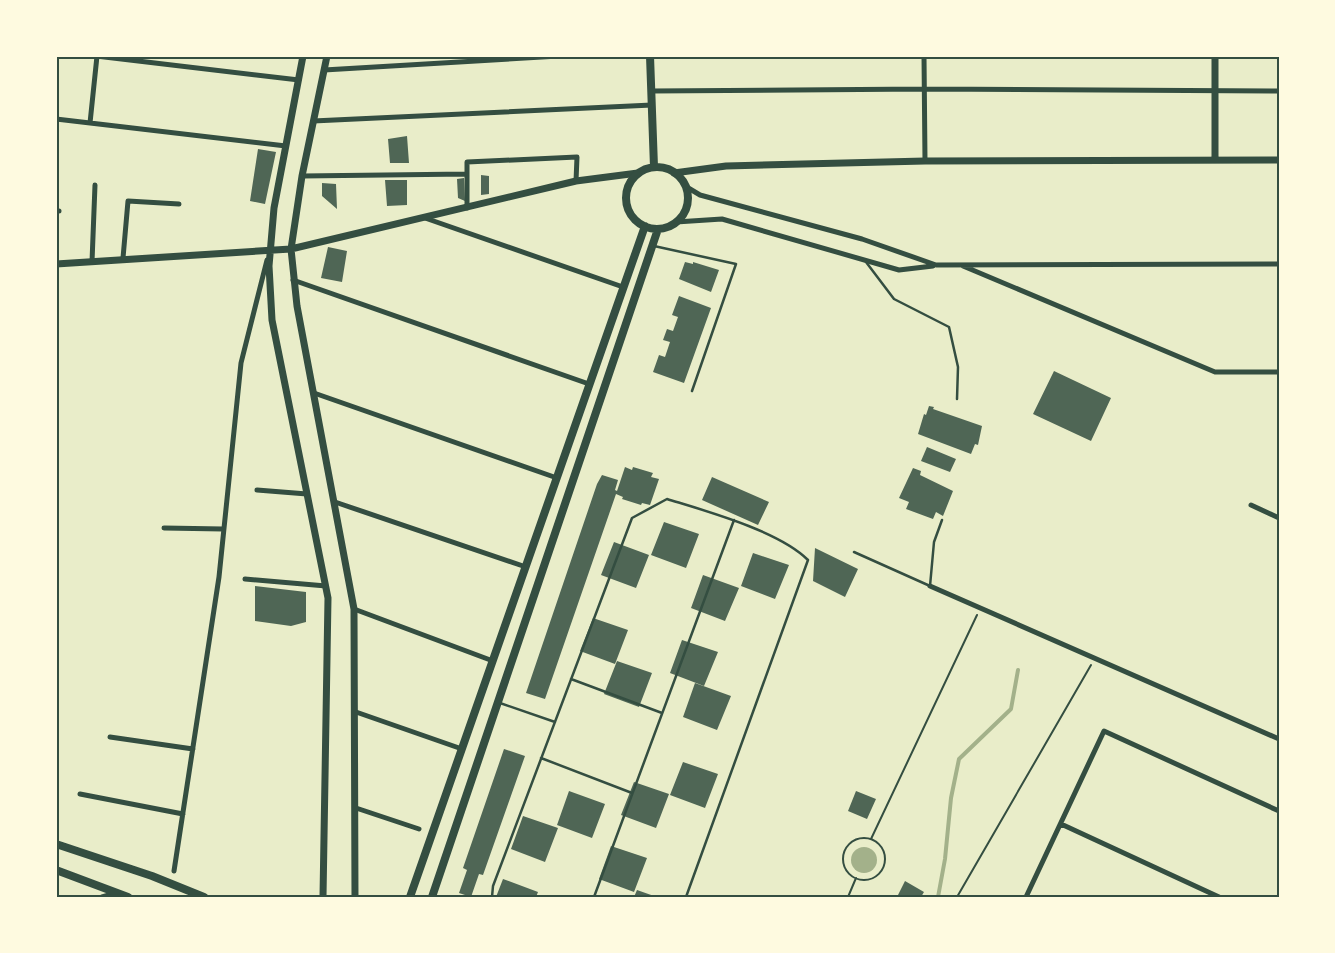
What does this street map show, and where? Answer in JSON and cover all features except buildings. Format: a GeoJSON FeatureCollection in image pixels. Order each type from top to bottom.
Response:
{"type":"FeatureCollection","features":[{"type":"Feature","properties":{"kind":"main road"},"geometry":{"type":"LineString","coordinates":[[650,56],[654,167]]}},
{"type":"Feature","properties":{"kind":"main road"},"geometry":{"type":"LineString","coordinates":[[654,167],[665,168],[674,173],[685,186],[686,206],[676,222],[658,229],[645,226],[632,217],[626,199],[631,180],[638,173],[654,167]]}},
{"type":"Feature","properties":{"kind":"main road"},"geometry":{"type":"LineString","coordinates":[[410,897],[645,226]]}},
{"type":"Feature","properties":{"kind":"main road"},"geometry":{"type":"LineString","coordinates":[[432,897],[658,229]]}},
{"type":"Feature","properties":{"kind":"main road"},"geometry":{"type":"LineString","coordinates":[[56,844],[152,876],[204,897]]}},
{"type":"Feature","properties":{"kind":"main road"},"geometry":{"type":"LineString","coordinates":[[56,870],[128,897]]}},
{"type":"Feature","properties":{"kind":"street"},"geometry":{"type":"LineString","coordinates":[[90,123],[96,56],[299,80]]}},
{"type":"Feature","properties":{"kind":"street"},"geometry":{"type":"LineString","coordinates":[[304,56],[274,208],[270,250],[272,320],[328,598],[324,897]]}},
{"type":"Feature","properties":{"kind":"street"},"geometry":{"type":"LineString","coordinates":[[327,56],[302,176],[291,249],[293,280],[354,609],[356,712],[355,897]]}},
{"type":"Feature","properties":{"kind":"street"},"geometry":{"type":"LineString","coordinates":[[324,70],[559,56]]}},
{"type":"Feature","properties":{"kind":"street"},"geometry":{"type":"LineString","coordinates":[[924,56],[925,162]]}},
{"type":"Feature","properties":{"kind":"street"},"geometry":{"type":"LineString","coordinates":[[1214,56],[1215,160]]}},
{"type":"Feature","properties":{"kind":"street"},"geometry":{"type":"LineString","coordinates":[[652,91],[925,89],[1279,91]]}},
{"type":"Feature","properties":{"kind":"street"},"geometry":{"type":"LineString","coordinates":[[314,121],[652,105]]}},
{"type":"Feature","properties":{"kind":"street"},"geometry":{"type":"LineString","coordinates":[[56,119],[286,146]]}},
{"type":"Feature","properties":{"kind":"street"},"geometry":{"type":"LineString","coordinates":[[467,208],[467,162],[577,156],[576,180]]}},
{"type":"Feature","properties":{"kind":"street"},"geometry":{"type":"LineString","coordinates":[[674,173],[726,166],[925,162],[1279,160]]}},
{"type":"Feature","properties":{"kind":"street"},"geometry":{"type":"LineString","coordinates":[[56,264],[123,258],[291,249],[467,208],[576,180],[638,173]]}},
{"type":"Feature","properties":{"kind":"street"},"geometry":{"type":"LineString","coordinates":[[302,176],[467,174]]}},
{"type":"Feature","properties":{"kind":"street"},"geometry":{"type":"LineString","coordinates":[[92,262],[95,185]]}},
{"type":"Feature","properties":{"kind":"street"},"geometry":{"type":"LineString","coordinates":[[685,186],[700,195],[862,239],[936,265]]}},
{"type":"Feature","properties":{"kind":"street"},"geometry":{"type":"LineString","coordinates":[[123,258],[128,201],[179,204]]}},
{"type":"Feature","properties":{"kind":"street"},"geometry":{"type":"LineString","coordinates":[[425,218],[623,287]]}},
{"type":"Feature","properties":{"kind":"street"},"geometry":{"type":"LineString","coordinates":[[676,222],[722,219],[899,270],[936,265],[1279,264]]}},
{"type":"Feature","properties":{"kind":"street"},"geometry":{"type":"LineString","coordinates":[[174,871],[219,577],[242,363],[270,250]]}},
{"type":"Feature","properties":{"kind":"street"},"geometry":{"type":"LineString","coordinates":[[960,265],[1215,372],[1279,372]]}},
{"type":"Feature","properties":{"kind":"street"},"geometry":{"type":"LineString","coordinates":[[293,280],[589,384]]}},
{"type":"Feature","properties":{"kind":"street"},"geometry":{"type":"LineString","coordinates":[[314,393],[557,478]]}},
{"type":"Feature","properties":{"kind":"street"},"geometry":{"type":"LineString","coordinates":[[257,490],[308,494]]}},
{"type":"Feature","properties":{"kind":"street"},"geometry":{"type":"LineString","coordinates":[[335,502],[526,567]]}},
{"type":"Feature","properties":{"kind":"street"},"geometry":{"type":"LineString","coordinates":[[1251,505],[1279,518]]}},
{"type":"Feature","properties":{"kind":"street"},"geometry":{"type":"LineString","coordinates":[[164,528],[224,529]]}},
{"type":"Feature","properties":{"kind":"street"},"geometry":{"type":"LineString","coordinates":[[245,579],[326,586]]}},
{"type":"Feature","properties":{"kind":"street"},"geometry":{"type":"LineString","coordinates":[[930,586],[1279,739]]}},
{"type":"Feature","properties":{"kind":"street"},"geometry":{"type":"LineString","coordinates":[[354,609],[493,660]]}},
{"type":"Feature","properties":{"kind":"street"},"geometry":{"type":"LineString","coordinates":[[356,712],[462,749]]}},
{"type":"Feature","properties":{"kind":"street"},"geometry":{"type":"LineString","coordinates":[[1026,897],[1104,731],[1279,812]]}},
{"type":"Feature","properties":{"kind":"street"},"geometry":{"type":"LineString","coordinates":[[110,737],[193,749]]}},
{"type":"Feature","properties":{"kind":"street"},"geometry":{"type":"LineString","coordinates":[[80,794],[183,814]]}},
{"type":"Feature","properties":{"kind":"street"},"geometry":{"type":"LineString","coordinates":[[356,808],[419,829]]}},
{"type":"Feature","properties":{"kind":"street"},"geometry":{"type":"LineString","coordinates":[[1061,824],[1219,897]]}},
{"type":"Feature","properties":{"kind":"street"},"geometry":{"type":"LineString","coordinates":[[102,897],[118,893]]}},
{"type":"Feature","properties":{"kind":"lane"},"geometry":{"type":"LineString","coordinates":[[652,246],[736,264],[692,391]]}},
{"type":"Feature","properties":{"kind":"lane"},"geometry":{"type":"LineString","coordinates":[[863,259],[894,299],[949,327],[958,367],[958,399]]}},
{"type":"Feature","properties":{"kind":"lane"},"geometry":{"type":"LineString","coordinates":[[492,897],[493,886],[632,518],[667,499],[734,520],[799,550],[808,560],[686,897]]}},
{"type":"Feature","properties":{"kind":"lane"},"geometry":{"type":"LineString","coordinates":[[594,897],[734,520]]}},
{"type":"Feature","properties":{"kind":"lane"},"geometry":{"type":"LineString","coordinates":[[854,552],[930,586],[934,542],[942,520]]}},
{"type":"Feature","properties":{"kind":"lane"},"geometry":{"type":"LineString","coordinates":[[571,678],[662,713]]}},
{"type":"Feature","properties":{"kind":"lane"},"geometry":{"type":"LineString","coordinates":[[498,702],[555,722]]}},
{"type":"Feature","properties":{"kind":"lane"},"geometry":{"type":"LineString","coordinates":[[541,758],[632,793]]}},
{"type":"Feature","properties":{"kind":"path"},"geometry":{"type":"LineString","coordinates":[[871,839],[980,608]]}},
{"type":"Feature","properties":{"kind":"path"},"geometry":{"type":"LineString","coordinates":[[957,897],[1095,659]]}},
{"type":"Feature","properties":{"kind":"path"},"geometry":{"type":"LineString","coordinates":[[857,839],[871,839],[882,847],[885,853],[884,866],[876,877],[863,880],[856,878],[846,869],[844,855],[846,848],[857,839]]}},
{"type":"Feature","properties":{"kind":"path"},"geometry":{"type":"LineString","coordinates":[[848,897],[856,878]]}},
{"type":"Feature","properties":{"kind":"shaded area"},"geometry":{"type":"Polygon","coordinates":[[[864,847],[873,851],[877,860],[873,869],[864,873],[855,869],[851,860],[855,851],[864,847]]]}},
{"type":"Feature","properties":{"kind":"waterway"},"geometry":{"type":"LineString","coordinates":[[938,897],[945,859],[951,798],[959,759],[1011,709],[1018,670]]}}]}
